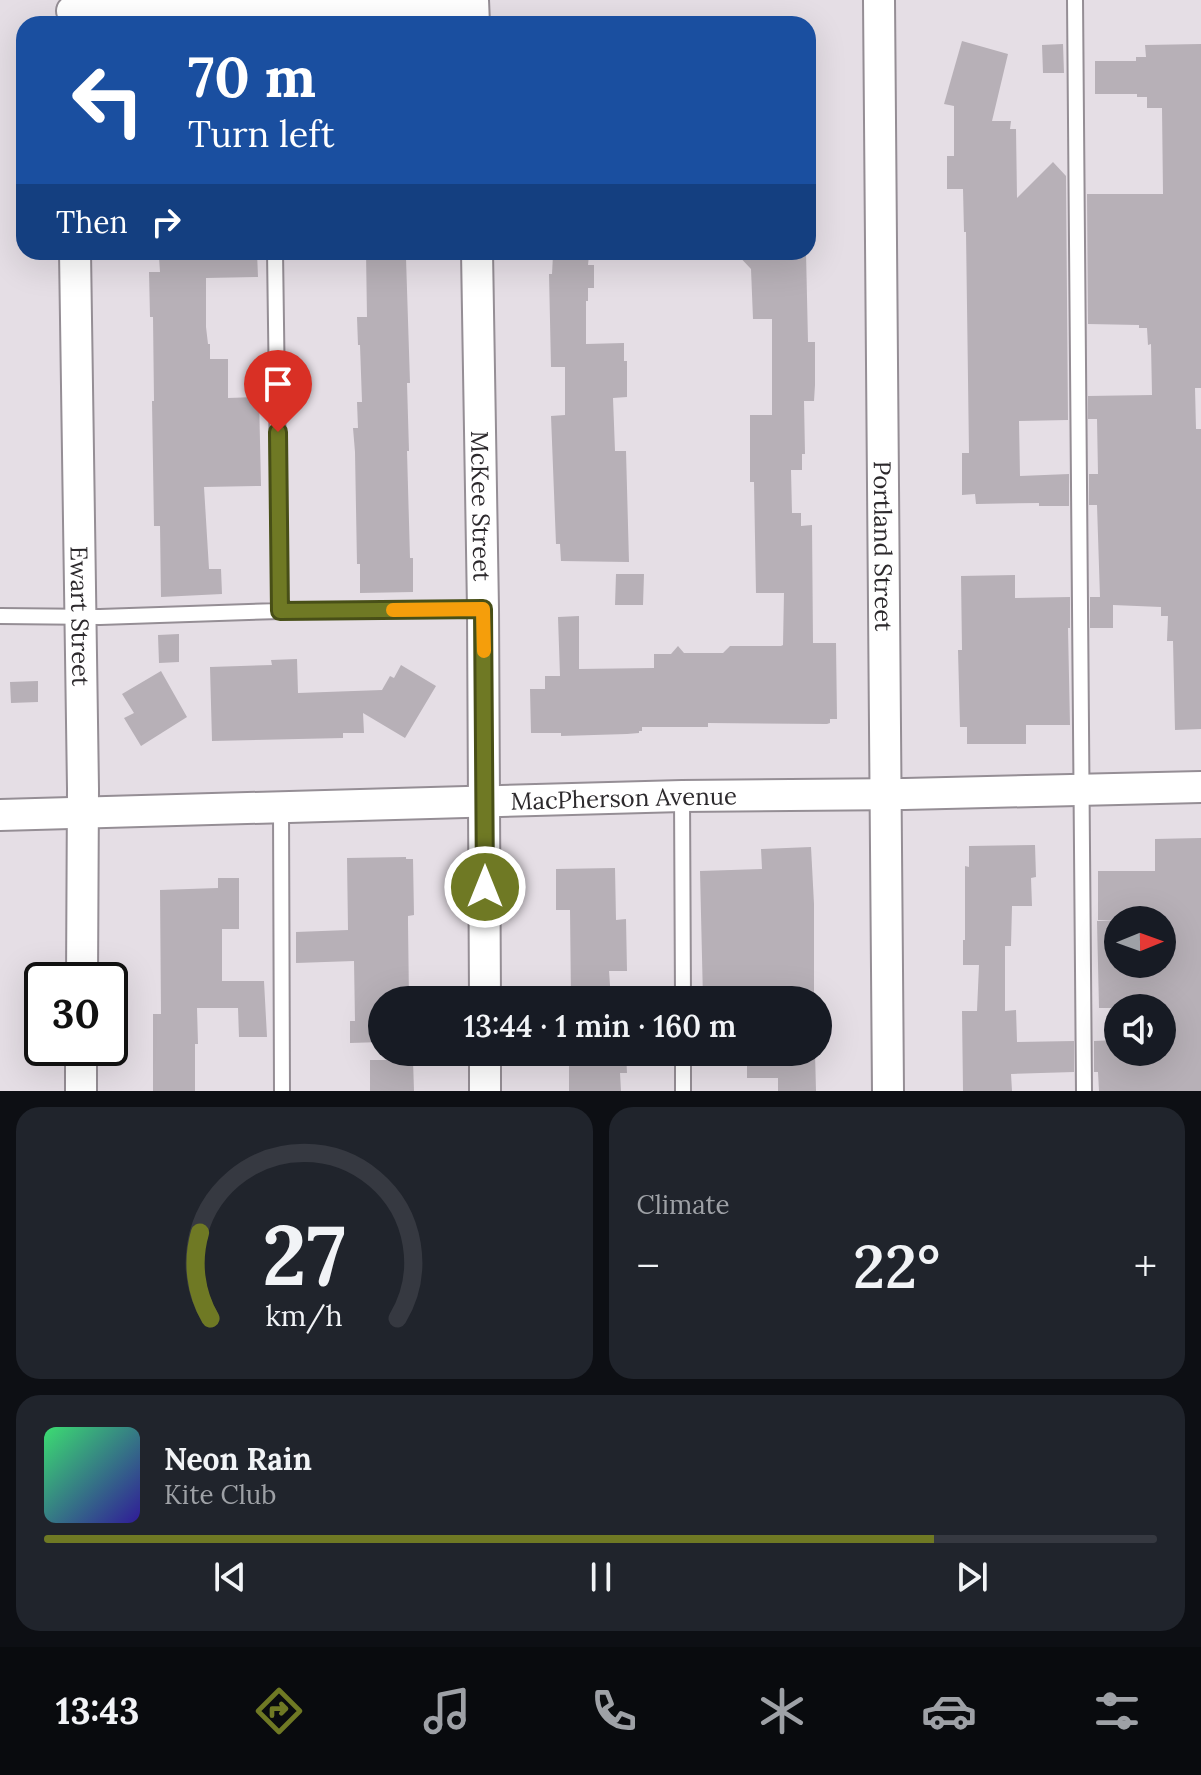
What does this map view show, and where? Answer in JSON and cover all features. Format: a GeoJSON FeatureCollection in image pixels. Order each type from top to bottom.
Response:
{"type":"FeatureCollection","features":[{"type":"Feature","properties":{"kind":"street"},"geometry":{"type":"LineString","coordinates":[[72,12],[272,12],[439,7],[465,0]]}},
{"type":"Feature","properties":{"kind":"street","name":"Portland Street"},"geometry":{"type":"LineString","coordinates":[[879,0],[888,1091]]}},
{"type":"Feature","properties":{"kind":"street","name":"Ewart Street"},"geometry":{"type":"LineString","coordinates":[[75,260],[82,962]]}},
{"type":"Feature","properties":{"kind":"street","name":"McKee Street"},"geometry":{"type":"LineString","coordinates":[[477,260],[485,986]]}},
{"type":"Feature","properties":{"kind":"street","name":"MacPherson Avenue"},"geometry":{"type":"LineString","coordinates":[[0,815],[682,796],[1201,787]]}},
{"type":"Feature","properties":{"kind":"street"},"geometry":{"type":"LineString","coordinates":[[81,1066],[81,1091]]}},
{"type":"Feature","properties":{"kind":"street"},"geometry":{"type":"LineString","coordinates":[[485,1066],[485,1091]]}},
{"type":"Feature","properties":{"kind":"lane"},"geometry":{"type":"LineString","coordinates":[[1075,0],[1084,1091]]}},
{"type":"Feature","properties":{"kind":"lane"},"geometry":{"type":"LineString","coordinates":[[275,260],[280,611]]}},
{"type":"Feature","properties":{"kind":"lane"},"geometry":{"type":"LineString","coordinates":[[0,616],[100,617],[483,609]]}},
{"type":"Feature","properties":{"kind":"lane"},"geometry":{"type":"LineString","coordinates":[[682,796],[683,986]]}},
{"type":"Feature","properties":{"kind":"lane"},"geometry":{"type":"LineString","coordinates":[[281,808],[282,1091]]}},
{"type":"Feature","properties":{"kind":"lane"},"geometry":{"type":"LineString","coordinates":[[683,1066],[683,1091]]}},
{"type":"Feature","properties":{"kind":"building"},"geometry":{"type":"Polygon","coordinates":[[[962,41],[1008,54],[992,121],[1011,121],[1010,129],[1016,129],[1017,198],[1053,162],[1066,176],[1068,420],[1019,421],[1020,476],[1069,474],[1069,506],[976,504],[975,494],[962,495],[962,453],[969,453],[966,232],[963,189],[947,189],[947,156],[954,156],[954,106],[944,104],[962,41]]]}},
{"type":"Feature","properties":{"kind":"building"},"geometry":{"type":"Polygon","coordinates":[[[1063,44],[1064,73],[1043,73],[1042,45],[1063,44]]]}},
{"type":"Feature","properties":{"kind":"building"},"geometry":{"type":"Polygon","coordinates":[[[1201,44],[1201,388],[1195,388],[1196,429],[1201,429],[1201,729],[1175,730],[1173,641],[1167,641],[1168,616],[1161,616],[1161,607],[1113,605],[1113,628],[1090,628],[1090,597],[1100,597],[1097,505],[1089,505],[1089,474],[1098,474],[1097,419],[1088,419],[1088,396],[1152,395],[1151,344],[1148,345],[1147,328],[1139,328],[1139,325],[1088,324],[1087,194],[1163,194],[1162,108],[1147,108],[1147,97],[1137,97],[1137,94],[1095,94],[1095,61],[1136,61],[1136,57],[1146,57],[1145,45],[1201,44]]]}},
{"type":"Feature","properties":{"kind":"building"},"geometry":{"type":"Polygon","coordinates":[[[159,260],[257,260],[258,277],[206,278],[206,327],[210,359],[228,359],[228,398],[259,397],[261,486],[204,487],[209,569],[221,569],[222,594],[161,597],[160,526],[154,526],[153,317],[150,317],[149,272],[160,272],[159,260]]]}},
{"type":"Feature","properties":{"kind":"building"},"geometry":{"type":"Polygon","coordinates":[[[366,260],[406,260],[410,383],[407,383],[407,451],[413,592],[360,593],[353,428],[358,428],[357,402],[362,402],[357,317],[367,317],[366,260]]]}},
{"type":"Feature","properties":{"kind":"building"},"geometry":{"type":"Polygon","coordinates":[[[553,260],[588,260],[588,265],[594,265],[594,288],[588,288],[586,301],[586,344],[624,343],[627,397],[613,398],[615,451],[626,451],[629,562],[561,561],[560,544],[556,544],[551,416],[565,415],[565,367],[551,367],[549,274],[552,274],[553,260]]]}},
{"type":"Feature","properties":{"kind":"building"},"geometry":{"type":"Polygon","coordinates":[[[743,260],[806,260],[808,342],[815,342],[815,385],[814,401],[804,401],[805,454],[802,454],[802,470],[791,470],[792,513],[801,513],[801,526],[812,525],[813,643],[836,643],[837,719],[830,719],[827,724],[708,723],[708,727],[642,727],[639,733],[627,734],[561,736],[561,733],[531,733],[530,689],[545,689],[545,676],[560,676],[558,617],[579,616],[579,669],[654,668],[654,654],[671,654],[678,646],[684,653],[723,653],[730,646],[783,645],[784,593],[756,593],[750,415],[772,415],[772,319],[753,319],[751,269],[743,260]]]}},
{"type":"Feature","properties":{"kind":"building"},"geometry":{"type":"Polygon","coordinates":[[[616,574],[644,574],[643,605],[615,605],[616,574]]]}},
{"type":"Feature","properties":{"kind":"building"},"geometry":{"type":"Polygon","coordinates":[[[1015,575],[1015,598],[1070,597],[1070,725],[1026,725],[1026,744],[967,744],[967,727],[960,727],[958,650],[962,650],[961,576],[1015,575]]]}},
{"type":"Feature","properties":{"kind":"building"},"geometry":{"type":"Polygon","coordinates":[[[179,634],[179,662],[159,663],[158,635],[179,634]]]}},
{"type":"Feature","properties":{"kind":"building"},"geometry":{"type":"Polygon","coordinates":[[[297,659],[298,693],[382,690],[401,665],[436,686],[405,738],[363,713],[364,733],[343,733],[343,738],[212,741],[210,667],[272,665],[271,660],[297,659]]]}},
{"type":"Feature","properties":{"kind":"building"},"geometry":{"type":"Polygon","coordinates":[[[161,671],[187,717],[141,746],[124,718],[134,713],[122,694],[161,671]]]}},
{"type":"Feature","properties":{"kind":"building"},"geometry":{"type":"Polygon","coordinates":[[[38,681],[38,702],[11,703],[10,682],[38,681]]]}},
{"type":"Feature","properties":{"kind":"building"},"geometry":{"type":"Polygon","coordinates":[[[1201,838],[1201,1091],[1099,1091],[1098,1072],[1094,1072],[1094,1041],[1104,1041],[1104,1066],[1176,1066],[1176,994],[1104,994],[1104,1008],[1099,1008],[1097,921],[1104,921],[1104,978],[1176,978],[1176,906],[1104,906],[1104,920],[1098,920],[1098,871],[1155,871],[1155,839],[1201,838]]]}},
{"type":"Feature","properties":{"kind":"building"},"geometry":{"type":"Polygon","coordinates":[[[1035,845],[1036,877],[1031,878],[1032,906],[1012,906],[1011,946],[1005,946],[1005,1011],[1016,1010],[1017,1042],[1074,1041],[1074,1072],[1011,1074],[1012,1091],[963,1091],[962,1011],[977,1011],[979,965],[963,965],[965,866],[969,867],[969,846],[1035,845]]]}},
{"type":"Feature","properties":{"kind":"building"},"geometry":{"type":"Polygon","coordinates":[[[811,847],[814,986],[703,986],[700,871],[762,869],[761,849],[811,847]]]}},
{"type":"Feature","properties":{"kind":"building"},"geometry":{"type":"Polygon","coordinates":[[[347,858],[413,859],[414,915],[408,916],[409,986],[368,986],[368,1042],[350,1043],[350,1021],[355,1021],[354,961],[296,963],[296,932],[348,930],[347,858]]]}},
{"type":"Feature","properties":{"kind":"building"},"geometry":{"type":"Polygon","coordinates":[[[615,868],[616,920],[626,919],[627,971],[609,971],[610,986],[571,986],[570,910],[556,910],[556,869],[615,868]]]}},
{"type":"Feature","properties":{"kind":"building"},"geometry":{"type":"Polygon","coordinates":[[[218,878],[239,878],[239,929],[222,929],[222,981],[264,981],[267,1037],[239,1037],[238,1008],[197,1008],[195,1091],[153,1091],[153,1014],[161,1014],[160,890],[218,888],[218,878]]]}},
{"type":"Feature","properties":{"kind":"building"},"geometry":{"type":"Polygon","coordinates":[[[370,1066],[413,1066],[414,1091],[370,1091],[370,1066]]]}},
{"type":"Feature","properties":{"kind":"building"},"geometry":{"type":"Polygon","coordinates":[[[569,1066],[627,1066],[627,1073],[620,1073],[621,1091],[569,1091],[569,1066]]]}},
{"type":"Feature","properties":{"kind":"building"},"geometry":{"type":"Polygon","coordinates":[[[747,1066],[815,1066],[816,1091],[778,1091],[778,1078],[747,1078],[747,1066]]]}},
{"type":"Feature","properties":{"kind":"slow traffic"},"geometry":{"type":"LineString","coordinates":[[393,610],[483,609],[484,651]]}},
{"type":"Feature","properties":{"kind":"route"},"geometry":{"type":"LineString","coordinates":[[278,432],[280,611],[483,609],[485,887]]}}]}
